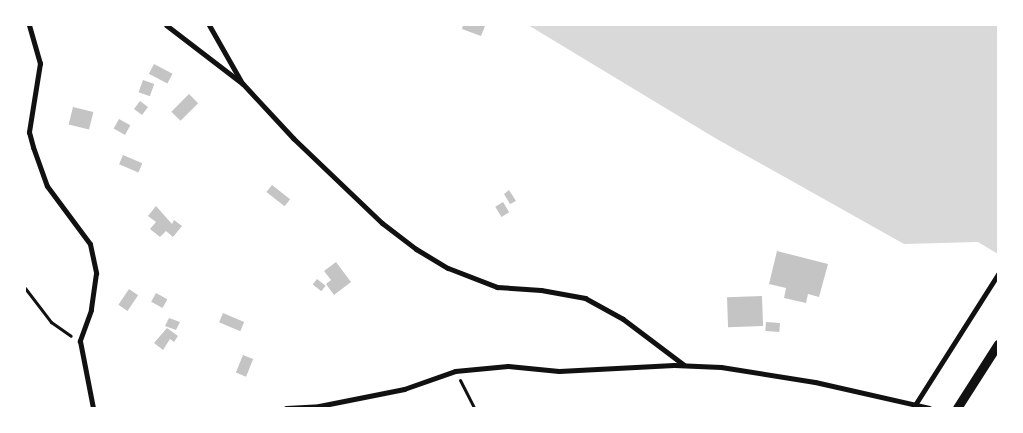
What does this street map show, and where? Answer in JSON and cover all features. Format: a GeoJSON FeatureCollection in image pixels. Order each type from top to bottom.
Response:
{"type":"FeatureCollection","features":[{"type":"Feature","properties":{"kind":"street"},"geometry":{"type":"LineString","coordinates":[[29,25],[40,63],[27,133],[48,186],[90,244],[96,273],[91,310],[80,342],[93,408]]}},
{"type":"Feature","properties":{"kind":"street"},"geometry":{"type":"LineString","coordinates":[[166,25],[243,84],[347,190],[416,249],[448,268],[497,287],[541,290],[585,298],[623,319],[685,365]]}},
{"type":"Feature","properties":{"kind":"street"},"geometry":{"type":"LineString","coordinates":[[210,25],[243,84]]}},
{"type":"Feature","properties":{"kind":"street"},"geometry":{"type":"LineString","coordinates":[[914,406],[998,274]]}},
{"type":"Feature","properties":{"kind":"street"},"geometry":{"type":"LineString","coordinates":[[957,408],[998,344]]}},
{"type":"Feature","properties":{"kind":"street"},"geometry":{"type":"LineString","coordinates":[[286,408],[319,406],[404,389],[455,370],[508,366],[559,371],[685,365],[721,366],[929,408]]}},
{"type":"Feature","properties":{"kind":"path"},"geometry":{"type":"LineString","coordinates":[[25,288],[51,322],[80,342]]}},
{"type":"Feature","properties":{"kind":"path"},"geometry":{"type":"LineString","coordinates":[[455,370],[474,408]]}},
{"type":"Feature","properties":{"kind":"shaded area"},"geometry":{"type":"Polygon","coordinates":[[[528,25],[998,25],[998,254],[978,242],[904,244],[715,138],[528,25]]]}},
{"type":"Feature","properties":{"kind":"building"},"geometry":{"type":"Polygon","coordinates":[[[463,25],[485,26],[481,36],[462,29],[463,25]]]}},
{"type":"Feature","properties":{"kind":"building"},"geometry":{"type":"Polygon","coordinates":[[[154,64],[173,74],[167,84],[149,74],[154,64]]]}},
{"type":"Feature","properties":{"kind":"building"},"geometry":{"type":"Polygon","coordinates":[[[143,80],[154,84],[150,96],[139,92],[143,80]]]}},
{"type":"Feature","properties":{"kind":"building"},"geometry":{"type":"Polygon","coordinates":[[[189,94],[198,103],[181,121],[171,112],[189,94]]]}},
{"type":"Feature","properties":{"kind":"building"},"geometry":{"type":"Polygon","coordinates":[[[140,101],[148,107],[142,115],[134,109],[140,101]]]}},
{"type":"Feature","properties":{"kind":"building"},"geometry":{"type":"Polygon","coordinates":[[[73,107],[93,112],[89,130],[69,124],[73,107]]]}},
{"type":"Feature","properties":{"kind":"building"},"geometry":{"type":"Polygon","coordinates":[[[119,119],[130,125],[125,135],[114,129],[119,119]]]}},
{"type":"Feature","properties":{"kind":"building"},"geometry":{"type":"Polygon","coordinates":[[[123,155],[142,163],[138,172],[119,164],[123,155]]]}},
{"type":"Feature","properties":{"kind":"building"},"geometry":{"type":"Polygon","coordinates":[[[272,185],[290,199],[285,206],[266,192],[272,185]]]}},
{"type":"Feature","properties":{"kind":"building"},"geometry":{"type":"Polygon","coordinates":[[[509,190],[516,201],[510,204],[504,194],[509,190]]]}},
{"type":"Feature","properties":{"kind":"building"},"geometry":{"type":"Polygon","coordinates":[[[503,202],[509,212],[501,217],[495,207],[503,202]]]}},
{"type":"Feature","properties":{"kind":"building"},"geometry":{"type":"Polygon","coordinates":[[[156,206],[172,224],[174,220],[182,226],[173,237],[166,231],[160,237],[150,229],[156,222],[148,216],[156,206]]]}},
{"type":"Feature","properties":{"kind":"building"},"geometry":{"type":"Polygon","coordinates":[[[777,251],[828,264],[819,297],[808,294],[806,303],[784,298],[786,288],[769,284],[777,251]]]}},
{"type":"Feature","properties":{"kind":"building"},"geometry":{"type":"Polygon","coordinates":[[[336,262],[351,282],[334,295],[326,284],[331,280],[324,271],[336,262]]]}},
{"type":"Feature","properties":{"kind":"building"},"geometry":{"type":"Polygon","coordinates":[[[317,279],[326,286],[321,291],[313,285],[317,279]]]}},
{"type":"Feature","properties":{"kind":"building"},"geometry":{"type":"Polygon","coordinates":[[[129,289],[138,295],[127,311],[118,305],[129,289]]]}},
{"type":"Feature","properties":{"kind":"building"},"geometry":{"type":"Polygon","coordinates":[[[156,293],[167,299],[163,308],[151,302],[156,293]]]}},
{"type":"Feature","properties":{"kind":"building"},"geometry":{"type":"Polygon","coordinates":[[[762,296],[763,326],[728,327],[727,297],[762,296]]]}},
{"type":"Feature","properties":{"kind":"building"},"geometry":{"type":"Polygon","coordinates":[[[223,313],[244,322],[240,331],[219,322],[223,313]]]}},
{"type":"Feature","properties":{"kind":"building"},"geometry":{"type":"Polygon","coordinates":[[[169,318],[180,322],[176,330],[165,326],[169,318]]]}},
{"type":"Feature","properties":{"kind":"building"},"geometry":{"type":"Polygon","coordinates":[[[766,322],[780,323],[779,332],[765,331],[766,322]]]}},
{"type":"Feature","properties":{"kind":"building"},"geometry":{"type":"Polygon","coordinates":[[[167,328],[178,336],[174,342],[170,339],[163,350],[154,343],[167,328]]]}},
{"type":"Feature","properties":{"kind":"building"},"geometry":{"type":"Polygon","coordinates":[[[243,355],[253,359],[246,377],[236,373],[243,355]]]}}]}
